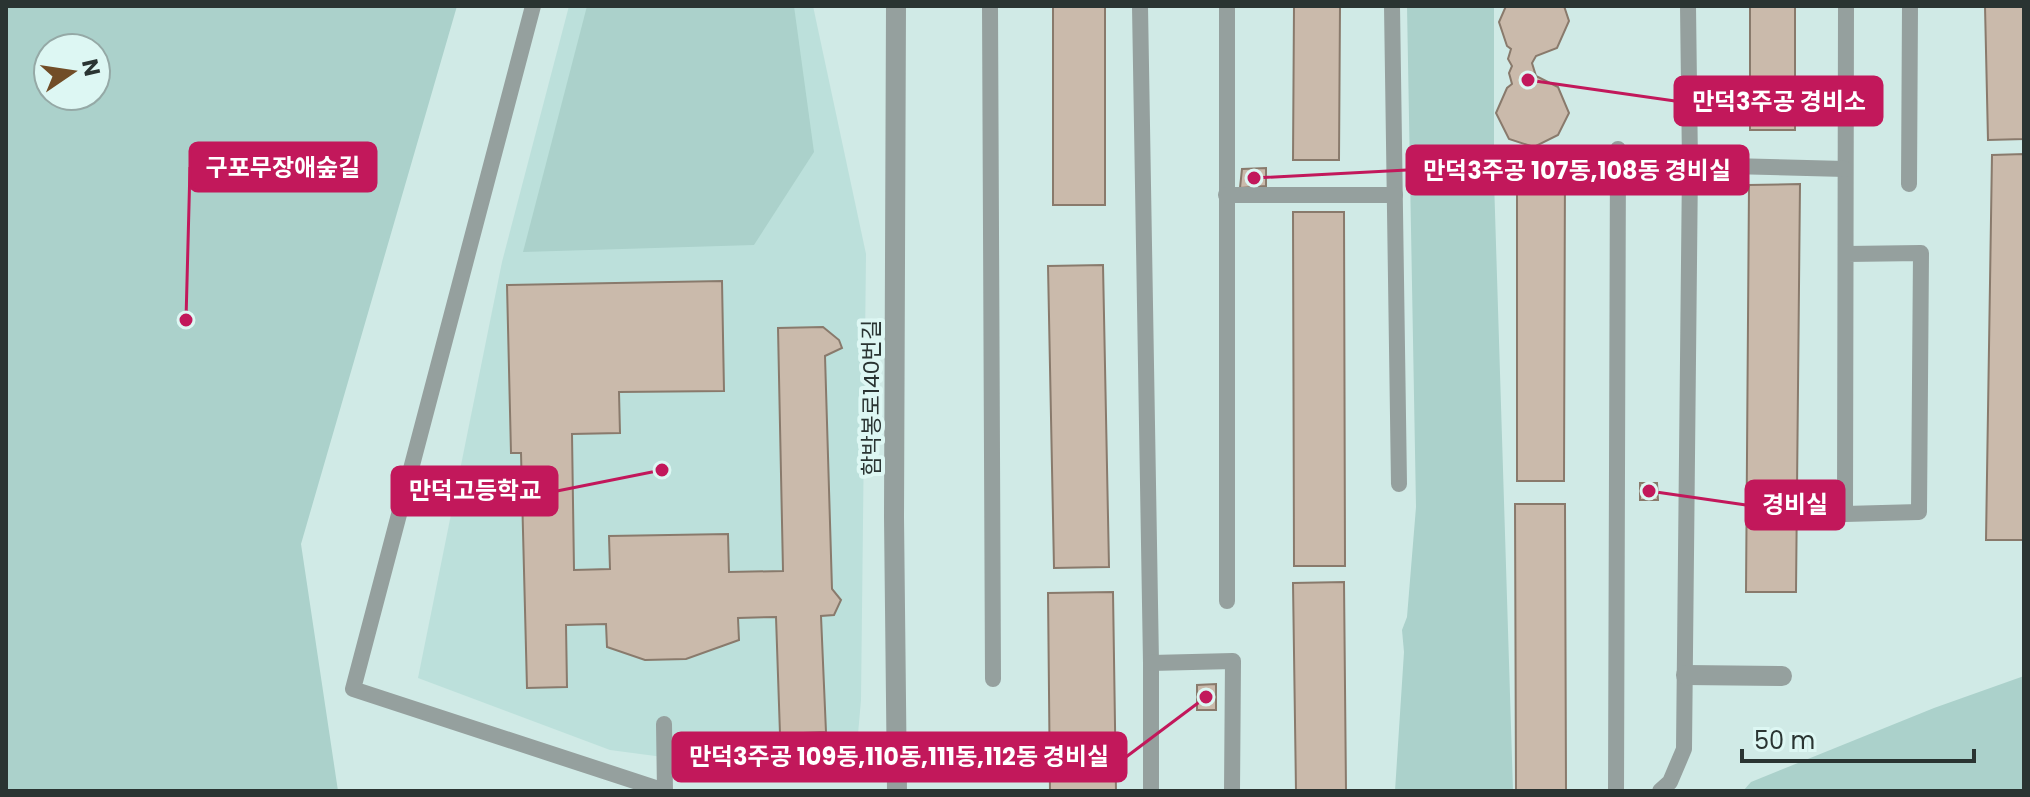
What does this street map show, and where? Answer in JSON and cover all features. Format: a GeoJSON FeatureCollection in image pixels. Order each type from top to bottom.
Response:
{"type":"FeatureCollection","features":[{"type":"Feature","properties":{"kind":"street","name":"함박봉로140번길"},"geometry":{"type":"LineString","coordinates":[[896,6],[894,517],[897,791]]}},
{"type":"Feature","properties":{"kind":"street"},"geometry":{"type":"LineString","coordinates":[[1686,675],[1782,676]]}},
{"type":"Feature","properties":{"kind":"lane"},"geometry":{"type":"LineString","coordinates":[[533,6],[353,689],[665,791],[664,724]]}},
{"type":"Feature","properties":{"kind":"lane"},"geometry":{"type":"LineString","coordinates":[[990,6],[993,679]]}},
{"type":"Feature","properties":{"kind":"lane"},"geometry":{"type":"LineString","coordinates":[[1140,6],[1151,791]]}},
{"type":"Feature","properties":{"kind":"lane"},"geometry":{"type":"LineString","coordinates":[[1227,6],[1227,601]]}},
{"type":"Feature","properties":{"kind":"lane"},"geometry":{"type":"LineString","coordinates":[[1392,6],[1399,484]]}},
{"type":"Feature","properties":{"kind":"lane"},"geometry":{"type":"LineString","coordinates":[[1660,791],[1670,782],[1684,749],[1690,165],[1688,6]]}},
{"type":"Feature","properties":{"kind":"lane"},"geometry":{"type":"LineString","coordinates":[[1846,6],[1845,514],[1919,512],[1921,253],[1847,254]]}},
{"type":"Feature","properties":{"kind":"lane"},"geometry":{"type":"LineString","coordinates":[[1909,184],[1910,6]]}},
{"type":"Feature","properties":{"kind":"lane"},"geometry":{"type":"LineString","coordinates":[[1616,791],[1618,149]]}},
{"type":"Feature","properties":{"kind":"lane"},"geometry":{"type":"LineString","coordinates":[[1690,165],[1845,169]]}},
{"type":"Feature","properties":{"kind":"lane"},"geometry":{"type":"LineString","coordinates":[[1226,195],[1395,195]]}},
{"type":"Feature","properties":{"kind":"lane"},"geometry":{"type":"LineString","coordinates":[[1151,663],[1233,661],[1232,791]]}},
{"type":"Feature","properties":{"kind":"shaded area"},"geometry":{"type":"Polygon","coordinates":[[[569,6],[813,6],[866,254],[861,700],[858,734],[808,760],[678,759],[610,750],[418,678],[502,262],[569,6]]]}},
{"type":"Feature","properties":{"kind":"green space"},"geometry":{"type":"Polygon","coordinates":[[[6,6],[457,6],[301,544],[338,791],[6,791],[6,6]]]}},
{"type":"Feature","properties":{"kind":"green space"},"geometry":{"type":"Polygon","coordinates":[[[587,6],[794,6],[814,152],[754,245],[523,252],[587,6]]]}},
{"type":"Feature","properties":{"kind":"green space"},"geometry":{"type":"Polygon","coordinates":[[[1407,6],[1494,6],[1494,180],[1513,791],[1395,791],[1404,652],[1402,630],[1407,617],[1416,507],[1407,6]]]}},
{"type":"Feature","properties":{"kind":"green space"},"geometry":{"type":"Polygon","coordinates":[[[2024,676],[2024,791],[1743,791],[1751,782],[1934,708],[2024,676]]]}},
{"type":"Feature","properties":{"kind":"building"},"geometry":{"type":"Polygon","coordinates":[[[1053,6],[1105,6],[1105,205],[1053,205],[1053,6]]]}},
{"type":"Feature","properties":{"kind":"building"},"geometry":{"type":"Polygon","coordinates":[[[1294,6],[1340,6],[1339,160],[1293,160],[1294,6]]]}},
{"type":"Feature","properties":{"kind":"building"},"geometry":{"type":"Polygon","coordinates":[[[1506,6],[1564,6],[1569,21],[1557,48],[1536,56],[1532,63],[1536,76],[1558,87],[1569,113],[1558,135],[1534,147],[1509,139],[1496,113],[1507,88],[1512,84],[1509,73],[1512,66],[1508,59],[1511,49],[1507,46],[1499,22],[1506,6]]]}},
{"type":"Feature","properties":{"kind":"building"},"geometry":{"type":"Polygon","coordinates":[[[1750,6],[1795,6],[1795,130],[1750,130],[1750,6]]]}},
{"type":"Feature","properties":{"kind":"building"},"geometry":{"type":"Polygon","coordinates":[[[1985,6],[2024,6],[2024,139],[1988,140],[1985,6]]]}},
{"type":"Feature","properties":{"kind":"building"},"geometry":{"type":"Polygon","coordinates":[[[2024,154],[2024,540],[1986,540],[1992,155],[2024,154]]]}},
{"type":"Feature","properties":{"kind":"building"},"geometry":{"type":"Polygon","coordinates":[[[1517,164],[1565,164],[1564,481],[1517,481],[1517,164]]]}},
{"type":"Feature","properties":{"kind":"building"},"geometry":{"type":"Polygon","coordinates":[[[1266,168],[1266,186],[1240,188],[1242,169],[1266,168]]]}},
{"type":"Feature","properties":{"kind":"building"},"geometry":{"type":"Polygon","coordinates":[[[1800,184],[1796,592],[1746,592],[1749,185],[1800,184]]]}},
{"type":"Feature","properties":{"kind":"building"},"geometry":{"type":"Polygon","coordinates":[[[1293,212],[1344,212],[1345,566],[1294,566],[1293,212]]]}},
{"type":"Feature","properties":{"kind":"building"},"geometry":{"type":"Polygon","coordinates":[[[1103,265],[1109,567],[1054,568],[1048,266],[1103,265]]]}},
{"type":"Feature","properties":{"kind":"building"},"geometry":{"type":"Polygon","coordinates":[[[722,281],[724,391],[619,392],[620,433],[572,434],[574,570],[610,569],[609,536],[728,534],[729,572],[783,571],[778,328],[823,327],[839,340],[842,348],[825,356],[832,589],[841,600],[834,615],[821,616],[826,732],[780,734],[776,617],[738,618],[739,640],[686,659],[645,660],[607,647],[606,624],[566,625],[567,687],[527,688],[521,453],[511,453],[507,285],[722,281]]]}},
{"type":"Feature","properties":{"kind":"building"},"geometry":{"type":"Polygon","coordinates":[[[1640,483],[1657,483],[1658,500],[1640,500],[1640,483]]]}},
{"type":"Feature","properties":{"kind":"building"},"geometry":{"type":"Polygon","coordinates":[[[1515,504],[1565,504],[1566,791],[1516,791],[1515,504]]]}},
{"type":"Feature","properties":{"kind":"building"},"geometry":{"type":"Polygon","coordinates":[[[1344,582],[1346,791],[1296,791],[1293,583],[1344,582]]]}},
{"type":"Feature","properties":{"kind":"building"},"geometry":{"type":"Polygon","coordinates":[[[1113,592],[1116,791],[1050,791],[1048,593],[1113,592]]]}},
{"type":"Feature","properties":{"kind":"building"},"geometry":{"type":"Polygon","coordinates":[[[1216,684],[1216,710],[1197,710],[1197,685],[1216,684]]]}},
{"type":"Feature","properties":{"kind":"place","name":"만덕3주공 경비소"},"geometry":{"type":"Point","coordinates":[1528,80]}},
{"type":"Feature","properties":{"kind":"place","name":"만덕3주공 107동,108동 경비실"},"geometry":{"type":"Point","coordinates":[1254,178]}},
{"type":"Feature","properties":{"kind":"place","name":"구포무장애숲길"},"geometry":{"type":"Point","coordinates":[186,320]}},
{"type":"Feature","properties":{"kind":"place","name":"만덕고등학교"},"geometry":{"type":"Point","coordinates":[662,470]}},
{"type":"Feature","properties":{"kind":"place","name":"경비실"},"geometry":{"type":"Point","coordinates":[1649,491]}},
{"type":"Feature","properties":{"kind":"place","name":"만덕3주공 109동,110동,111동,112동 경비실"},"geometry":{"type":"Point","coordinates":[1206,697]}}]}
